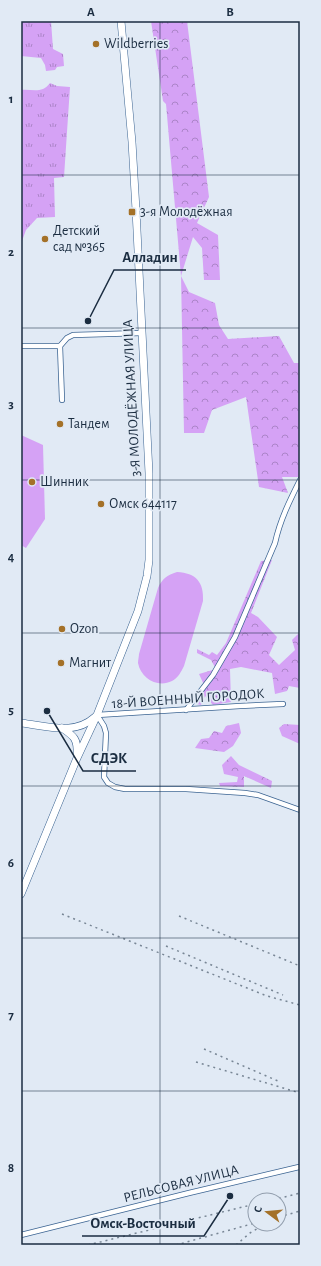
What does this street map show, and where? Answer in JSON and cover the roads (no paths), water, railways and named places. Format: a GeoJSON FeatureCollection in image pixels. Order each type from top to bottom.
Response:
{"type":"FeatureCollection","features":[{"type":"Feature","properties":{"kind":"main road","name":"3-Я МОЛОДЁЖНАЯ УЛИЦА"},"geometry":{"type":"LineString","coordinates":[[21,894],[77,758],[97,715],[138,611],[147,576],[149,560],[150,473],[132,142],[121,21]]}},
{"type":"Feature","properties":{"kind":"main road"},"geometry":{"type":"LineString","coordinates":[[21,723],[62,728],[83,726],[97,715]]}},
{"type":"Feature","properties":{"kind":"main road"},"geometry":{"type":"LineString","coordinates":[[62,728],[75,738],[78,746],[77,758]]}},
{"type":"Feature","properties":{"kind":"street"},"geometry":{"type":"LineString","coordinates":[[62,400],[60,346],[67,338],[73,335],[142,333]]}},
{"type":"Feature","properties":{"kind":"street"},"geometry":{"type":"LineString","coordinates":[[21,346],[60,346]]}},
{"type":"Feature","properties":{"kind":"street"},"geometry":{"type":"LineString","coordinates":[[186,710],[214,675],[235,637],[275,543],[278,530],[286,510],[300,480]]}},
{"type":"Feature","properties":{"kind":"street","name":"18-Й ВОЕННЫЙ ГОРОДОК"},"geometry":{"type":"LineString","coordinates":[[283,704],[97,715],[104,726],[106,733],[104,777],[108,783],[115,787],[125,789],[186,789],[245,793],[300,810]]}},
{"type":"Feature","properties":{"kind":"street","name":"РЕЛЬСОВАЯ УЛИЦА"},"geometry":{"type":"LineString","coordinates":[[21,1235],[299,1167]]}},
{"type":"Feature","properties":{"kind":"railway"},"geometry":{"type":"LineString","coordinates":[[62,914],[267,996],[300,1005]]}},
{"type":"Feature","properties":{"kind":"railway"},"geometry":{"type":"LineString","coordinates":[[179,916],[300,966]]}},
{"type":"Feature","properties":{"kind":"railway"},"geometry":{"type":"LineString","coordinates":[[166,946],[283,995]]}},
{"type":"Feature","properties":{"kind":"railway"},"geometry":{"type":"LineString","coordinates":[[204,1049],[278,1081]]}},
{"type":"Feature","properties":{"kind":"railway"},"geometry":{"type":"LineString","coordinates":[[196,1062],[300,1093]]}},
{"type":"Feature","properties":{"kind":"railway"},"geometry":{"type":"LineString","coordinates":[[287,1196],[300,1193]]}},
{"type":"Feature","properties":{"kind":"railway"},"geometry":{"type":"LineString","coordinates":[[88,1245],[247,1206]]}},
{"type":"Feature","properties":{"kind":"railway"},"geometry":{"type":"LineString","coordinates":[[287,1215],[300,1211]]}},
{"type":"Feature","properties":{"kind":"railway"},"geometry":{"type":"LineString","coordinates":[[176,1245],[247,1225]]}},
{"type":"Feature","properties":{"kind":"railway"},"geometry":{"type":"LineString","coordinates":[[236,1245],[252,1232]]}},
{"type":"Feature","properties":{"kind":"place","name":"Wildberries"},"geometry":{"type":"Point","coordinates":[96,44]}},
{"type":"Feature","properties":{"kind":"place","name":"3-я Молодёжная"},"geometry":{"type":"Point","coordinates":[132,212]}},
{"type":"Feature","properties":{"kind":"place","name":"Детский сад №365"},"geometry":{"type":"Point","coordinates":[45,239]}},
{"type":"Feature","properties":{"kind":"place","name":"Алладин"},"geometry":{"type":"Point","coordinates":[88,321]}},
{"type":"Feature","properties":{"kind":"place","name":"Тандем"},"geometry":{"type":"Point","coordinates":[60,424]}},
{"type":"Feature","properties":{"kind":"place","name":"Шинник"},"geometry":{"type":"Point","coordinates":[32,482]}},
{"type":"Feature","properties":{"kind":"place","name":"Омск 644117"},"geometry":{"type":"Point","coordinates":[101,504]}},
{"type":"Feature","properties":{"kind":"place","name":"Ozon"},"geometry":{"type":"Point","coordinates":[62,629]}},
{"type":"Feature","properties":{"kind":"place","name":"Магнит"},"geometry":{"type":"Point","coordinates":[61,663]}},
{"type":"Feature","properties":{"kind":"place","name":"СДЭК"},"geometry":{"type":"Point","coordinates":[47,711]}},
{"type":"Feature","properties":{"kind":"place","name":"Омск-Восточный"},"geometry":{"type":"Point","coordinates":[230,1196]}}]}
